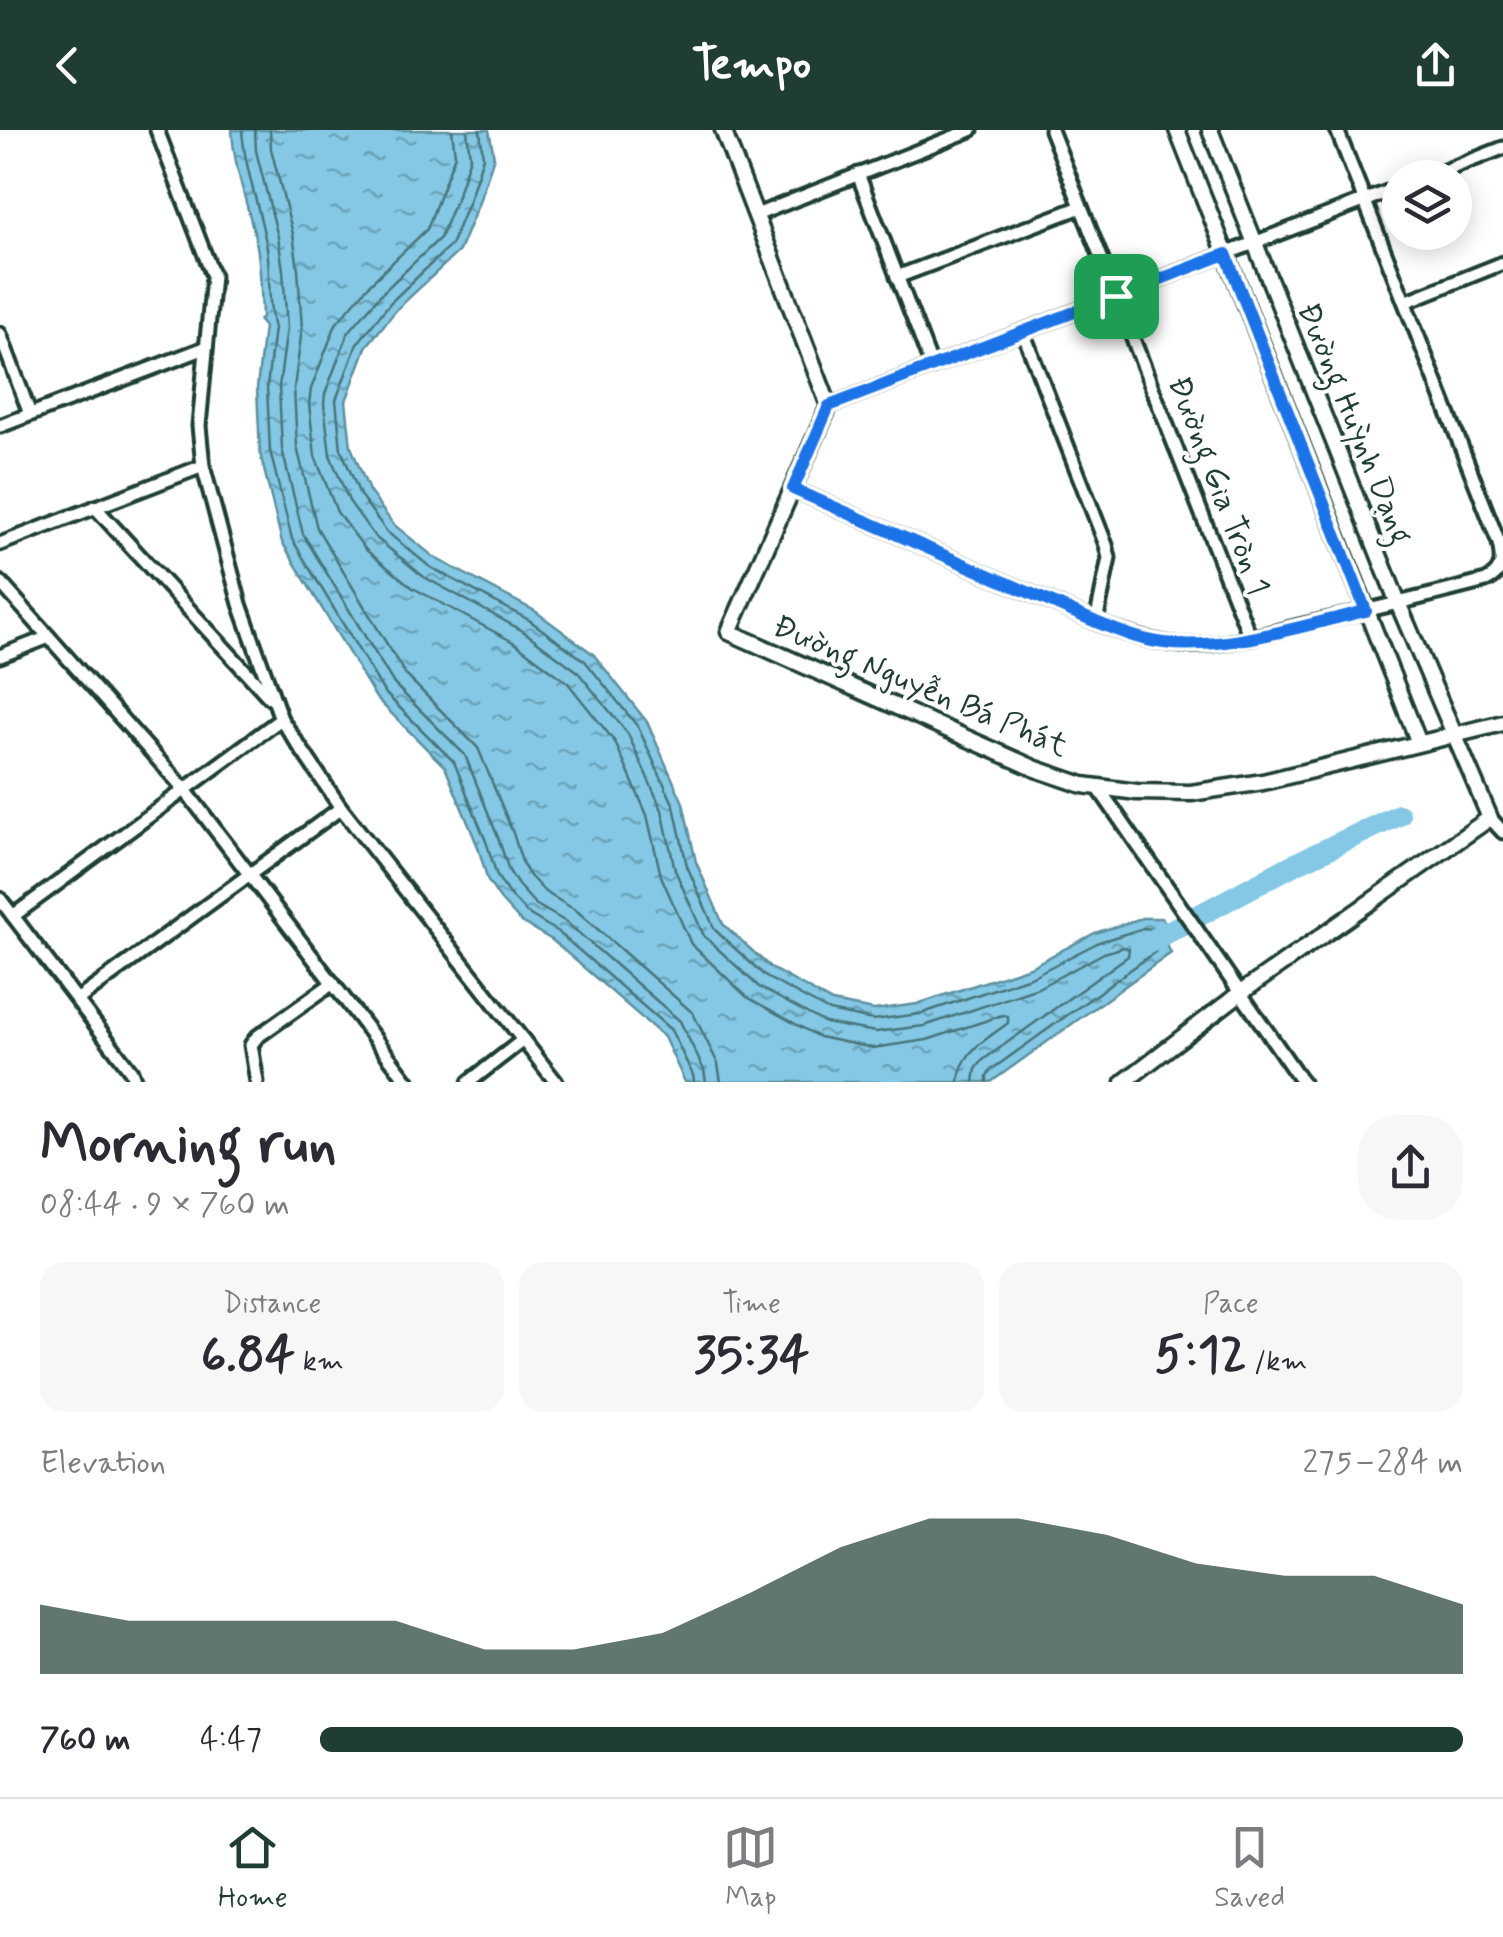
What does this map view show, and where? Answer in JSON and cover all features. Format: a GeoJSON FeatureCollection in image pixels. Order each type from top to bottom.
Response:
{"type":"FeatureCollection","features":[{"type":"Feature","properties":{"kind":"street"},"geometry":{"type":"LineString","coordinates":[[157,130],[213,276],[200,426],[203,466],[240,604],[281,719],[341,808],[556,1082]]}},
{"type":"Feature","properties":{"kind":"street"},"geometry":{"type":"LineString","coordinates":[[722,130],[829,406],[793,489],[1125,634],[1164,643],[1201,645],[1398,604],[1486,581],[1501,568],[1500,543],[1336,130]]}},
{"type":"Feature","properties":{"kind":"street"},"geometry":{"type":"LineString","coordinates":[[756,215],[971,130]]}},
{"type":"Feature","properties":{"kind":"street","name":"Đường Gia Tròn 1"},"geometry":{"type":"LineString","coordinates":[[1051,130],[1250,637]]}},
{"type":"Feature","properties":{"kind":"street","name":"Đường Huỳnh Dạng"},"geometry":{"type":"LineString","coordinates":[[1178,130],[1419,743]]}},
{"type":"Feature","properties":{"kind":"street","name":"Đường Huỳnh Dạng"},"geometry":{"type":"LineString","coordinates":[[1210,130],[1398,604],[1490,818]]}},
{"type":"Feature","properties":{"kind":"street"},"geometry":{"type":"LineString","coordinates":[[1472,160],[1503,148]]}},
{"type":"Feature","properties":{"kind":"street"},"geometry":{"type":"LineString","coordinates":[[858,174],[932,367]]}},
{"type":"Feature","properties":{"kind":"street"},"geometry":{"type":"LineString","coordinates":[[829,406],[1382,194]]}},
{"type":"Feature","properties":{"kind":"street"},"geometry":{"type":"LineString","coordinates":[[897,277],[1081,207]]}},
{"type":"Feature","properties":{"kind":"street"},"geometry":{"type":"LineString","coordinates":[[1404,302],[1503,263]]}},
{"type":"Feature","properties":{"kind":"street"},"geometry":{"type":"LineString","coordinates":[[1022,332],[1106,544],[1108,568],[1096,622]]}},
{"type":"Feature","properties":{"kind":"street"},"geometry":{"type":"LineString","coordinates":[[0,334],[30,414]]}},
{"type":"Feature","properties":{"kind":"street"},"geometry":{"type":"LineString","coordinates":[[0,426],[205,348]]}},
{"type":"Feature","properties":{"kind":"street"},"geometry":{"type":"LineString","coordinates":[[0,544],[203,466]]}},
{"type":"Feature","properties":{"kind":"street","name":"Đường Nguyễn Bá Phát"},"geometry":{"type":"LineString","coordinates":[[793,489],[729,632],[1068,780],[1137,792],[1191,792],[1263,782],[1503,722]]}},
{"type":"Feature","properties":{"kind":"street"},"geometry":{"type":"LineString","coordinates":[[94,507],[276,705]]}},
{"type":"Feature","properties":{"kind":"street"},"geometry":{"type":"LineString","coordinates":[[0,582],[185,790],[408,1082]]}},
{"type":"Feature","properties":{"kind":"street"},"geometry":{"type":"LineString","coordinates":[[0,656],[49,637]]}},
{"type":"Feature","properties":{"kind":"street"},"geometry":{"type":"LineString","coordinates":[[13,916],[281,719]]}},
{"type":"Feature","properties":{"kind":"street"},"geometry":{"type":"LineString","coordinates":[[1097,786],[1302,1082]]}},
{"type":"Feature","properties":{"kind":"street"},"geometry":{"type":"LineString","coordinates":[[78,1000],[341,808]]}},
{"type":"Feature","properties":{"kind":"street"},"geometry":{"type":"LineString","coordinates":[[1124,1082],[1240,994],[1490,818],[1503,832]]}},
{"type":"Feature","properties":{"kind":"street"},"geometry":{"type":"LineString","coordinates":[[0,898],[131,1071],[135,1082]]}},
{"type":"Feature","properties":{"kind":"street"},"geometry":{"type":"LineString","coordinates":[[258,1082],[251,1044],[333,983]]}},
{"type":"Feature","properties":{"kind":"street"},"geometry":{"type":"LineString","coordinates":[[468,1082],[524,1040]]}},
{"type":"Feature","properties":{"kind":"water"},"geometry":{"type":"Polygon","coordinates":[[[232,130],[489,130],[494,157],[459,251],[397,309],[366,347],[346,401],[351,447],[369,491],[393,524],[435,558],[535,611],[593,654],[647,722],[683,803],[696,862],[723,924],[771,968],[832,1002],[874,1010],[917,1004],[1030,967],[1095,933],[1142,918],[1162,918],[1174,933],[1167,945],[1171,953],[991,1082],[685,1082],[664,1037],[552,940],[521,922],[500,899],[488,881],[445,767],[376,698],[282,542],[260,453],[257,388],[264,327],[259,321],[259,264],[232,130]]]}},
{"type":"Feature","properties":{"kind":"waterway"},"geometry":{"type":"LineString","coordinates":[[1144,945],[1291,866],[1399,815]]}},
{"type":"Feature","properties":{"kind":"route"},"geometry":{"type":"LineString","coordinates":[[1226,254],[1366,611],[1252,637],[1201,645],[1164,643],[1096,622],[793,489],[829,406],[1116,296],[1226,254]]}}]}
